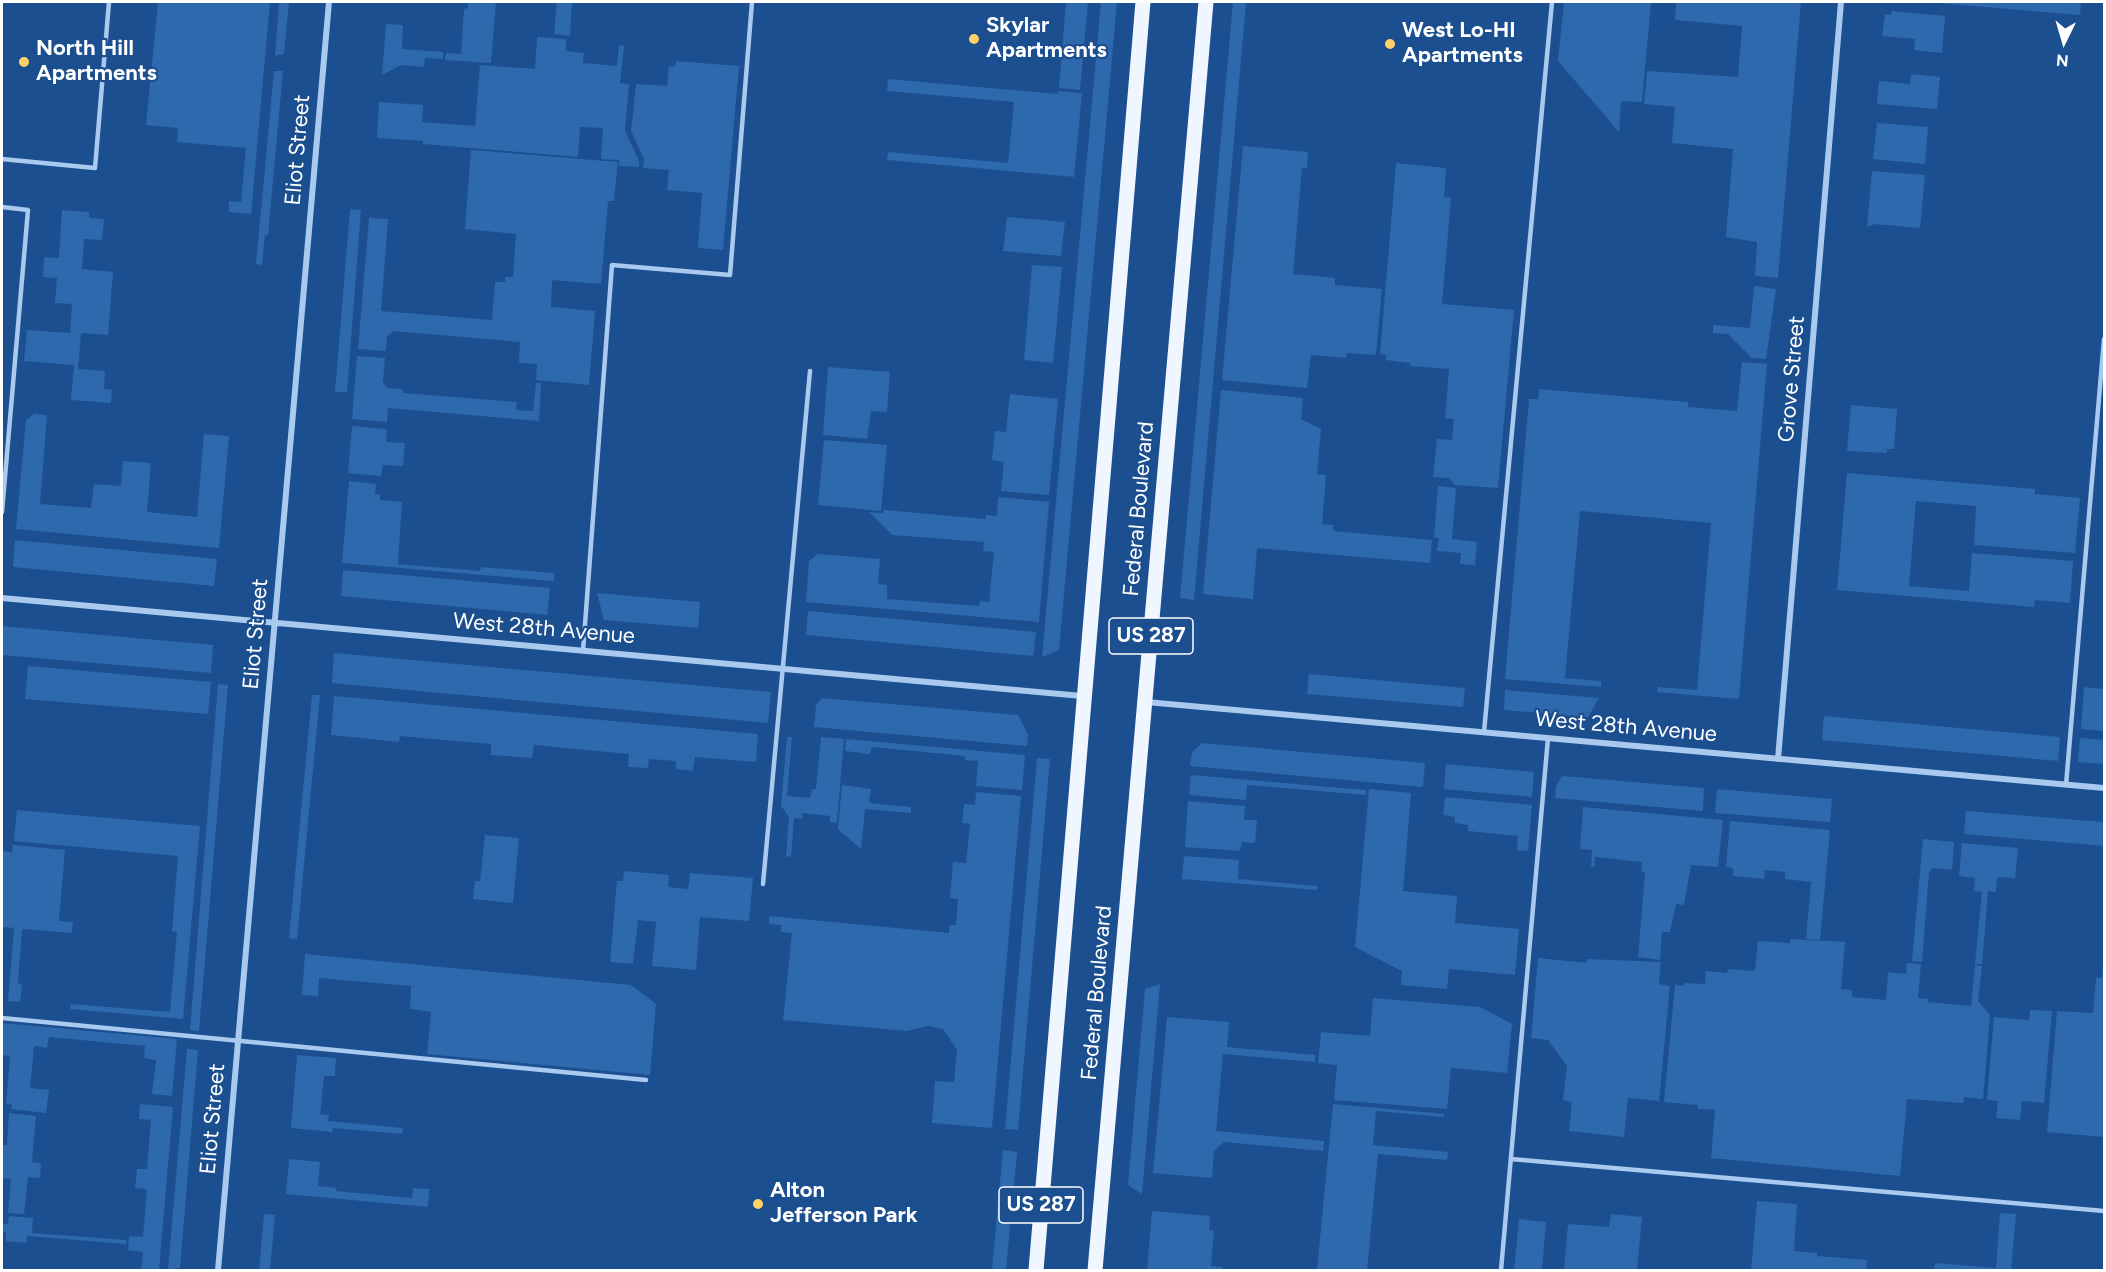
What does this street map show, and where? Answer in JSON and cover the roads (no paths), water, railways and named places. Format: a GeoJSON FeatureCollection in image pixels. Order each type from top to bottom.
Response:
{"type":"FeatureCollection","features":[{"type":"Feature","properties":{"kind":"main road","name":"Federal Boulevard"},"geometry":{"type":"LineString","coordinates":[[1036,1270],[1143,2]]}},
{"type":"Feature","properties":{"kind":"main road","name":"Federal Boulevard"},"geometry":{"type":"LineString","coordinates":[[1095,1270],[1206,2]]}},
{"type":"Feature","properties":{"kind":"street","name":"Eliot Street"},"geometry":{"type":"LineString","coordinates":[[218,1270],[329,2]]}},
{"type":"Feature","properties":{"kind":"street","name":"Grove Street"},"geometry":{"type":"LineString","coordinates":[[1778,759],[1841,2]]}},
{"type":"Feature","properties":{"kind":"street","name":"West 28th Avenue"},"geometry":{"type":"LineString","coordinates":[[2,598],[1084,697]]}},
{"type":"Feature","properties":{"kind":"street","name":"West 28th Avenue"},"geometry":{"type":"LineString","coordinates":[[1145,702],[2104,788]]}},
{"type":"Feature","properties":{"kind":"lane"},"geometry":{"type":"LineString","coordinates":[[2,159],[95,168],[109,2]]}},
{"type":"Feature","properties":{"kind":"lane"},"geometry":{"type":"LineString","coordinates":[[583,651],[612,265],[730,275],[752,2]]}},
{"type":"Feature","properties":{"kind":"lane"},"geometry":{"type":"LineString","coordinates":[[1484,732],[1552,2]]}},
{"type":"Feature","properties":{"kind":"lane"},"geometry":{"type":"LineString","coordinates":[[2,207],[28,210],[2,512]]}},
{"type":"Feature","properties":{"kind":"lane"},"geometry":{"type":"LineString","coordinates":[[2066,785],[2104,339]]}},
{"type":"Feature","properties":{"kind":"lane"},"geometry":{"type":"LineString","coordinates":[[763,884],[810,371]]}},
{"type":"Feature","properties":{"kind":"lane"},"geometry":{"type":"LineString","coordinates":[[1501,1270],[1548,738]]}},
{"type":"Feature","properties":{"kind":"lane"},"geometry":{"type":"LineString","coordinates":[[2,1018],[646,1080]]}},
{"type":"Feature","properties":{"kind":"lane"},"geometry":{"type":"LineString","coordinates":[[1511,1159],[2104,1211]]}},
{"type":"Feature","properties":{"kind":"place","name":"Skylar Apartments"},"geometry":{"type":"Point","coordinates":[974,39]}},
{"type":"Feature","properties":{"kind":"place","name":"West Lo-HI Apartments"},"geometry":{"type":"Point","coordinates":[1390,44]}},
{"type":"Feature","properties":{"kind":"place","name":"North Hill Apartments"},"geometry":{"type":"Point","coordinates":[24,62]}},
{"type":"Feature","properties":{"kind":"place","name":"Alton Jefferson Park"},"geometry":{"type":"Point","coordinates":[758,1204]}}]}
